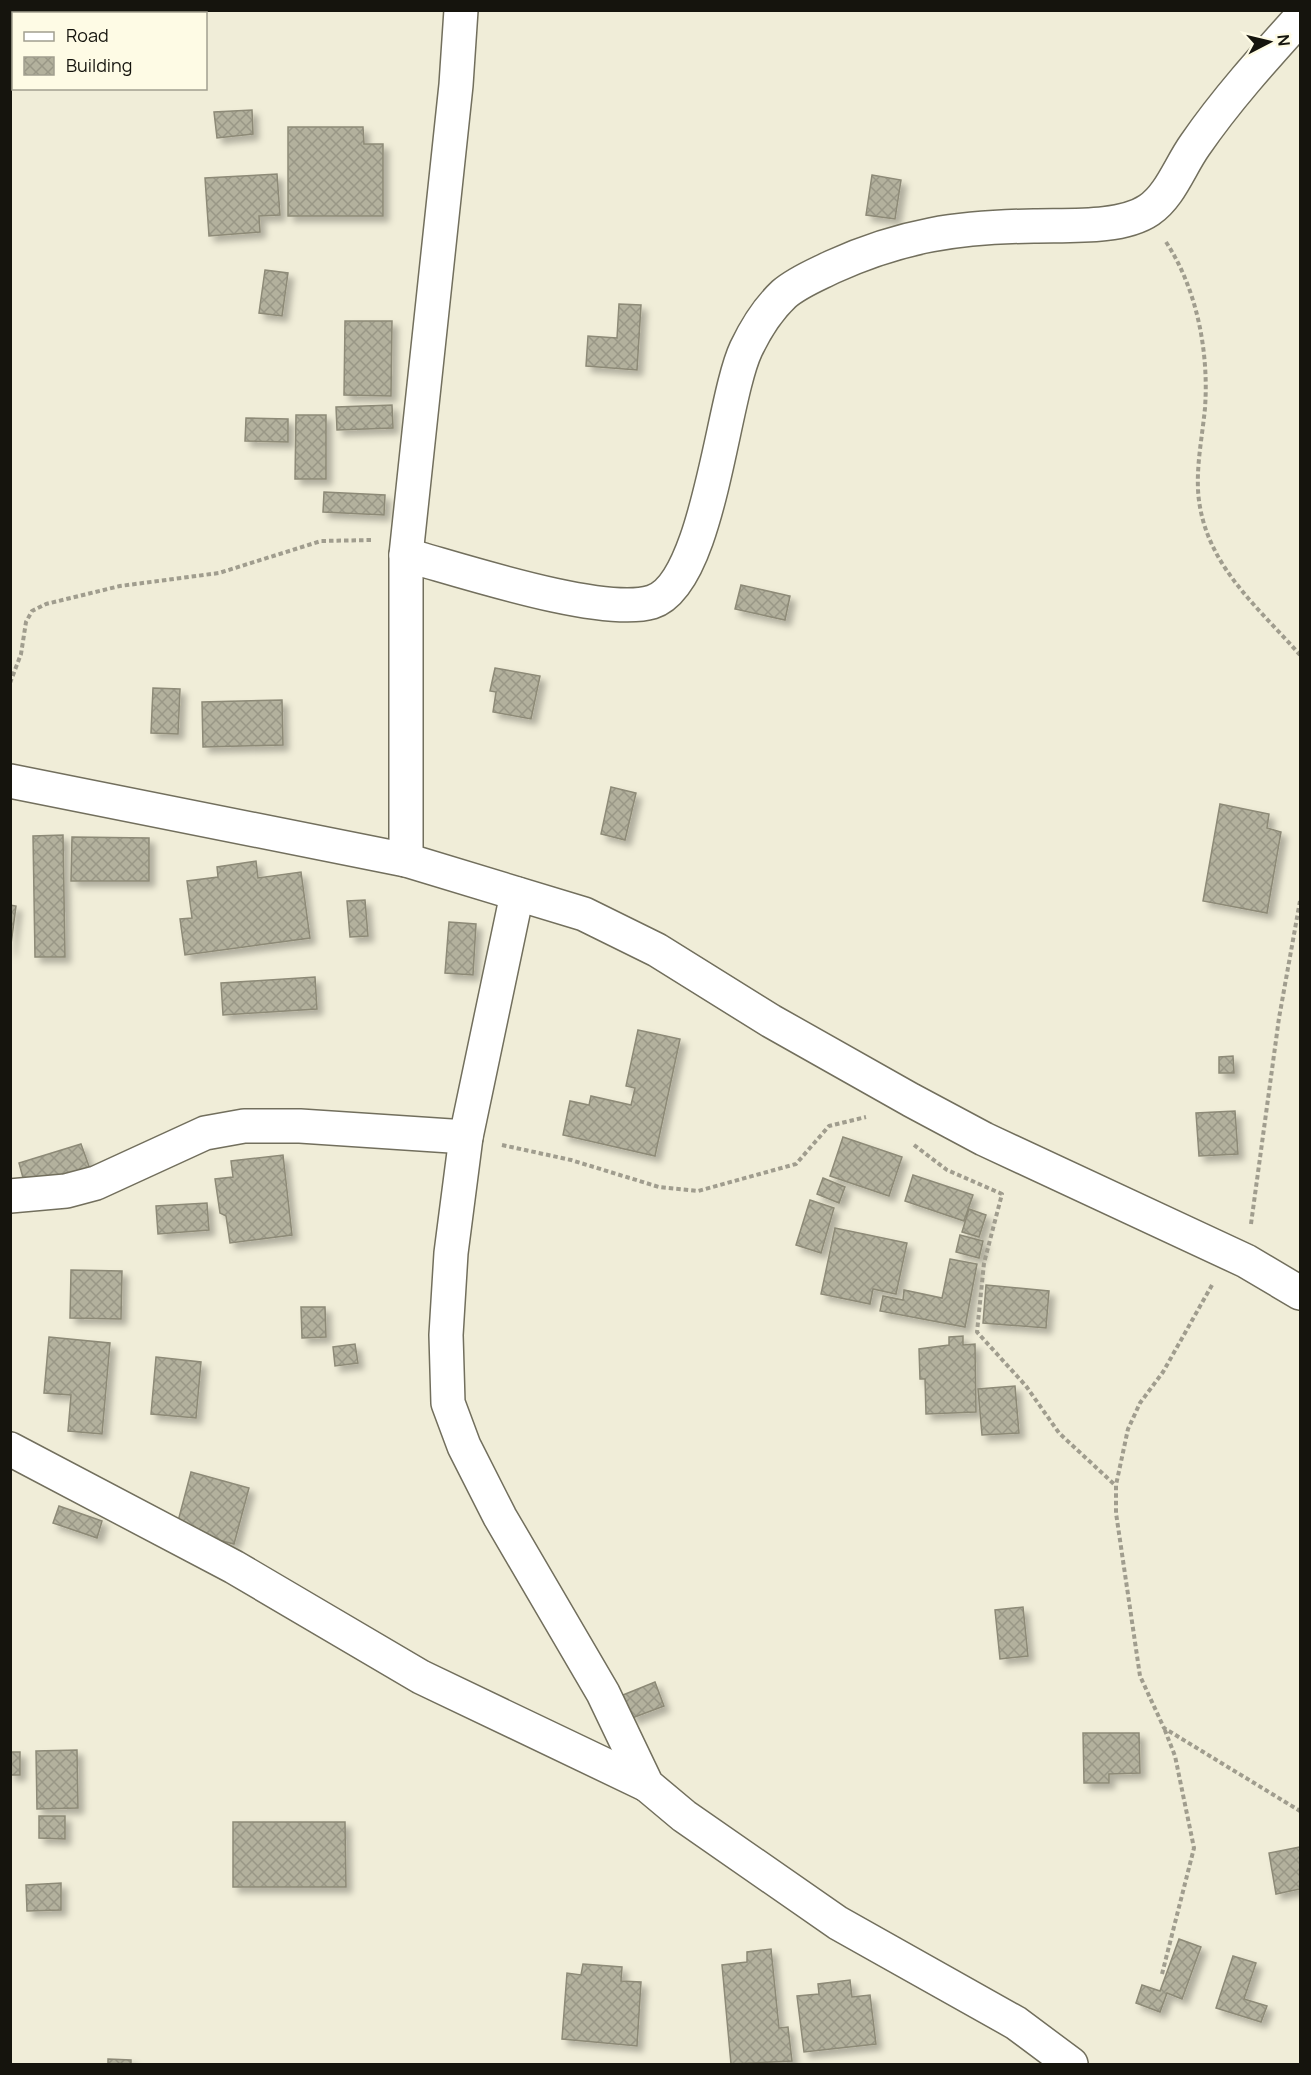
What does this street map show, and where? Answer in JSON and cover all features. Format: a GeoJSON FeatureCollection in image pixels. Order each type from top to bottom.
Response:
{"type":"FeatureCollection","features":[{"type":"Feature","properties":{"kind":"street"},"geometry":{"type":"LineString","coordinates":[[406,860],[407,549],[456,85],[461,10]]}},
{"type":"Feature","properties":{"kind":"street"},"geometry":{"type":"LineString","coordinates":[[407,549],[536,591],[612,604],[652,602],[666,594],[681,578],[706,510],[744,351],[761,321],[784,294],[809,279],[866,252],[923,235],[973,227],[1096,224],[1149,210],[1166,191],[1195,145],[1243,80],[1300,18]]}},
{"type":"Feature","properties":{"kind":"street"},"geometry":{"type":"LineString","coordinates":[[10,781],[406,860],[584,914],[657,950],[903,1105],[984,1139],[1239,1257],[1300,1293]]}},
{"type":"Feature","properties":{"kind":"street"},"geometry":{"type":"LineString","coordinates":[[517,894],[466,1137],[451,1253],[446,1335],[448,1403],[464,1446],[495,1507],[603,1693],[647,1785]]}},
{"type":"Feature","properties":{"kind":"street"},"geometry":{"type":"LineString","coordinates":[[10,1196],[66,1191],[96,1183],[205,1133],[244,1126],[300,1126],[466,1137]]}},
{"type":"Feature","properties":{"kind":"street"},"geometry":{"type":"LineString","coordinates":[[10,1449],[234,1567],[421,1677],[647,1785],[684,1816],[838,1923],[1017,2023],[1071,2064]]}},
{"type":"Feature","properties":{"kind":"path"},"geometry":{"type":"LineString","coordinates":[[1138,214],[1160,232],[1171,250],[1186,280],[1200,331],[1205,386],[1199,497],[1200,508],[1212,541],[1224,568],[1236,586],[1300,655]]}},
{"type":"Feature","properties":{"kind":"path"},"geometry":{"type":"LineString","coordinates":[[10,683],[21,654],[26,622],[32,611],[46,604],[120,586],[219,573],[321,541],[355,540],[407,549]]}},
{"type":"Feature","properties":{"kind":"path"},"geometry":{"type":"LineString","coordinates":[[1162,1974],[1194,1848],[1175,1756],[1140,1676],[1116,1513],[1116,1485],[1128,1429],[1140,1403],[1239,1257],[1300,901]]}},
{"type":"Feature","properties":{"kind":"path"},"geometry":{"type":"LineString","coordinates":[[466,1137],[571,1160],[658,1187],[698,1191],[796,1164],[829,1126],[903,1105],[914,1145],[947,1170],[1002,1194],[984,1263],[977,1332],[1026,1386],[1059,1433],[1116,1485]]}},
{"type":"Feature","properties":{"kind":"path"},"geometry":{"type":"LineString","coordinates":[[1164,1728],[1300,1812]]}},
{"type":"Feature","properties":{"kind":"building"},"geometry":{"type":"Polygon","coordinates":[[[252,110],[253,134],[217,138],[214,112],[252,110]]]}},
{"type":"Feature","properties":{"kind":"building"},"geometry":{"type":"Polygon","coordinates":[[[288,127],[363,127],[364,144],[383,144],[383,216],[288,216],[288,127]]]}},
{"type":"Feature","properties":{"kind":"building"},"geometry":{"type":"Polygon","coordinates":[[[277,174],[280,215],[259,216],[260,232],[209,236],[205,178],[277,174]]]}},
{"type":"Feature","properties":{"kind":"building"},"geometry":{"type":"Polygon","coordinates":[[[872,175],[901,180],[895,219],[866,215],[872,175]]]}},
{"type":"Feature","properties":{"kind":"building"},"geometry":{"type":"Polygon","coordinates":[[[265,270],[288,273],[282,316],[259,313],[265,270]]]}},
{"type":"Feature","properties":{"kind":"building"},"geometry":{"type":"Polygon","coordinates":[[[619,304],[641,305],[637,370],[586,366],[588,336],[617,338],[619,304]]]}},
{"type":"Feature","properties":{"kind":"building"},"geometry":{"type":"Polygon","coordinates":[[[345,321],[392,321],[391,396],[344,395],[345,321]]]}},
{"type":"Feature","properties":{"kind":"building"},"geometry":{"type":"Polygon","coordinates":[[[392,405],[393,428],[337,430],[336,407],[392,405]]]}},
{"type":"Feature","properties":{"kind":"building"},"geometry":{"type":"Polygon","coordinates":[[[296,415],[326,415],[326,479],[295,479],[296,415]]]}},
{"type":"Feature","properties":{"kind":"building"},"geometry":{"type":"Polygon","coordinates":[[[246,418],[288,419],[288,442],[245,441],[246,418]]]}},
{"type":"Feature","properties":{"kind":"building"},"geometry":{"type":"Polygon","coordinates":[[[324,492],[385,495],[384,515],[323,512],[324,492]]]}},
{"type":"Feature","properties":{"kind":"building"},"geometry":{"type":"Polygon","coordinates":[[[741,585],[790,596],[785,620],[735,609],[741,585]]]}},
{"type":"Feature","properties":{"kind":"building"},"geometry":{"type":"Polygon","coordinates":[[[495,668],[540,676],[531,719],[493,712],[496,692],[490,691],[495,668]]]}},
{"type":"Feature","properties":{"kind":"building"},"geometry":{"type":"Polygon","coordinates":[[[153,688],[180,689],[178,734],[151,733],[153,688]]]}},
{"type":"Feature","properties":{"kind":"building"},"geometry":{"type":"Polygon","coordinates":[[[282,700],[283,745],[203,747],[202,702],[282,700]]]}},
{"type":"Feature","properties":{"kind":"building"},"geometry":{"type":"Polygon","coordinates":[[[611,787],[636,793],[625,840],[601,834],[611,787]]]}},
{"type":"Feature","properties":{"kind":"building"},"geometry":{"type":"Polygon","coordinates":[[[1220,804],[1269,814],[1267,828],[1281,832],[1267,913],[1203,901],[1220,804]]]}},
{"type":"Feature","properties":{"kind":"building"},"geometry":{"type":"Polygon","coordinates":[[[63,835],[65,957],[35,957],[33,836],[63,835]]]}},
{"type":"Feature","properties":{"kind":"building"},"geometry":{"type":"Polygon","coordinates":[[[72,837],[149,838],[149,881],[71,881],[72,837]]]}},
{"type":"Feature","properties":{"kind":"building"},"geometry":{"type":"Polygon","coordinates":[[[256,861],[258,878],[301,872],[310,938],[185,955],[180,919],[192,918],[187,881],[218,877],[217,867],[256,861]]]}},
{"type":"Feature","properties":{"kind":"building"},"geometry":{"type":"Polygon","coordinates":[[[365,900],[368,936],[350,937],[347,901],[365,900]]]}},
{"type":"Feature","properties":{"kind":"building"},"geometry":{"type":"Polygon","coordinates":[[[10,905],[16,906],[10,952],[10,905]]]}},
{"type":"Feature","properties":{"kind":"building"},"geometry":{"type":"Polygon","coordinates":[[[449,922],[476,924],[473,975],[445,973],[449,922]]]}},
{"type":"Feature","properties":{"kind":"building"},"geometry":{"type":"Polygon","coordinates":[[[315,977],[317,1009],[223,1015],[221,983],[315,977]]]}},
{"type":"Feature","properties":{"kind":"building"},"geometry":{"type":"Polygon","coordinates":[[[638,1030],[680,1039],[655,1156],[563,1135],[570,1101],[589,1105],[591,1096],[631,1105],[635,1088],[626,1086],[638,1030]]]}},
{"type":"Feature","properties":{"kind":"building"},"geometry":{"type":"Polygon","coordinates":[[[1233,1056],[1234,1073],[1219,1073],[1219,1057],[1233,1056]]]}},
{"type":"Feature","properties":{"kind":"building"},"geometry":{"type":"Polygon","coordinates":[[[1235,1111],[1238,1154],[1199,1156],[1196,1113],[1235,1111]]]}},
{"type":"Feature","properties":{"kind":"building"},"geometry":{"type":"Polygon","coordinates":[[[843,1137],[902,1157],[889,1196],[830,1176],[843,1137]]]}},
{"type":"Feature","properties":{"kind":"building"},"geometry":{"type":"Polygon","coordinates":[[[81,1144],[90,1169],[26,1189],[19,1163],[81,1144]]]}},
{"type":"Feature","properties":{"kind":"building"},"geometry":{"type":"Polygon","coordinates":[[[283,1155],[292,1235],[230,1243],[226,1216],[220,1213],[215,1179],[233,1177],[231,1161],[283,1155]]]}},
{"type":"Feature","properties":{"kind":"building"},"geometry":{"type":"Polygon","coordinates":[[[913,1175],[973,1195],[964,1221],[905,1201],[913,1175]]]}},
{"type":"Feature","properties":{"kind":"building"},"geometry":{"type":"Polygon","coordinates":[[[823,1178],[845,1187],[839,1203],[817,1194],[823,1178]]]}},
{"type":"Feature","properties":{"kind":"building"},"geometry":{"type":"Polygon","coordinates":[[[810,1200],[834,1208],[821,1253],[796,1245],[810,1200]]]}},
{"type":"Feature","properties":{"kind":"building"},"geometry":{"type":"Polygon","coordinates":[[[207,1203],[209,1230],[158,1234],[156,1206],[207,1203]]]}},
{"type":"Feature","properties":{"kind":"building"},"geometry":{"type":"Polygon","coordinates":[[[969,1209],[986,1215],[979,1237],[962,1232],[969,1209]]]}},
{"type":"Feature","properties":{"kind":"building"},"geometry":{"type":"Polygon","coordinates":[[[835,1228],[907,1243],[896,1294],[873,1289],[870,1304],[821,1294],[835,1228]]]}},
{"type":"Feature","properties":{"kind":"building"},"geometry":{"type":"Polygon","coordinates":[[[960,1235],[983,1241],[979,1258],[956,1252],[960,1235]]]}},
{"type":"Feature","properties":{"kind":"building"},"geometry":{"type":"Polygon","coordinates":[[[950,1259],[977,1264],[965,1327],[880,1311],[883,1296],[903,1300],[904,1290],[942,1298],[950,1259]]]}},
{"type":"Feature","properties":{"kind":"building"},"geometry":{"type":"Polygon","coordinates":[[[71,1270],[122,1271],[121,1319],[70,1318],[71,1270]]]}},
{"type":"Feature","properties":{"kind":"building"},"geometry":{"type":"Polygon","coordinates":[[[986,1285],[1049,1291],[1046,1328],[983,1323],[986,1285]]]}},
{"type":"Feature","properties":{"kind":"building"},"geometry":{"type":"Polygon","coordinates":[[[301,1307],[325,1307],[326,1337],[302,1338],[301,1307]]]}},
{"type":"Feature","properties":{"kind":"building"},"geometry":{"type":"Polygon","coordinates":[[[963,1336],[963,1345],[975,1344],[976,1412],[926,1414],[925,1379],[920,1379],[919,1349],[949,1345],[949,1337],[963,1336]]]}},
{"type":"Feature","properties":{"kind":"building"},"geometry":{"type":"Polygon","coordinates":[[[49,1337],[110,1343],[102,1434],[68,1431],[71,1395],[44,1393],[49,1337]]]}},
{"type":"Feature","properties":{"kind":"building"},"geometry":{"type":"Polygon","coordinates":[[[355,1344],[358,1363],[335,1366],[333,1347],[355,1344]]]}},
{"type":"Feature","properties":{"kind":"building"},"geometry":{"type":"Polygon","coordinates":[[[156,1357],[201,1362],[196,1418],[151,1414],[156,1357]]]}},
{"type":"Feature","properties":{"kind":"building"},"geometry":{"type":"Polygon","coordinates":[[[1015,1386],[1019,1433],[982,1435],[978,1389],[1015,1386]]]}},
{"type":"Feature","properties":{"kind":"building"},"geometry":{"type":"Polygon","coordinates":[[[191,1472],[249,1488],[234,1544],[176,1529],[191,1472]]]}},
{"type":"Feature","properties":{"kind":"building"},"geometry":{"type":"Polygon","coordinates":[[[59,1506],[102,1521],[97,1538],[53,1523],[59,1506]]]}},
{"type":"Feature","properties":{"kind":"building"},"geometry":{"type":"Polygon","coordinates":[[[1023,1607],[1028,1656],[1000,1659],[995,1610],[1023,1607]]]}},
{"type":"Feature","properties":{"kind":"building"},"geometry":{"type":"Polygon","coordinates":[[[655,1682],[664,1706],[632,1718],[623,1695],[655,1682]]]}},
{"type":"Feature","properties":{"kind":"building"},"geometry":{"type":"Polygon","coordinates":[[[1083,1733],[1139,1733],[1140,1773],[1109,1774],[1109,1783],[1084,1783],[1083,1733]]]}},
{"type":"Feature","properties":{"kind":"building"},"geometry":{"type":"Polygon","coordinates":[[[77,1750],[78,1808],[37,1809],[36,1751],[77,1750]]]}},
{"type":"Feature","properties":{"kind":"building"},"geometry":{"type":"Polygon","coordinates":[[[10,1752],[20,1752],[20,1775],[10,1775],[10,1752]]]}},
{"type":"Feature","properties":{"kind":"building"},"geometry":{"type":"Polygon","coordinates":[[[39,1816],[65,1816],[65,1839],[39,1838],[39,1816]]]}},
{"type":"Feature","properties":{"kind":"building"},"geometry":{"type":"Polygon","coordinates":[[[233,1822],[345,1822],[346,1887],[233,1887],[233,1822]]]}},
{"type":"Feature","properties":{"kind":"building"},"geometry":{"type":"Polygon","coordinates":[[[1300,1847],[1300,1889],[1276,1894],[1269,1853],[1300,1847]]]}},
{"type":"Feature","properties":{"kind":"building"},"geometry":{"type":"Polygon","coordinates":[[[61,1883],[61,1910],[27,1911],[26,1885],[61,1883]]]}},
{"type":"Feature","properties":{"kind":"building"},"geometry":{"type":"Polygon","coordinates":[[[1179,1939],[1201,1947],[1182,1999],[1167,1993],[1160,2012],[1136,2003],[1142,1985],[1160,1991],[1179,1939]]]}},
{"type":"Feature","properties":{"kind":"building"},"geometry":{"type":"Polygon","coordinates":[[[771,1949],[779,2028],[788,2027],[792,2061],[731,2064],[722,1965],[747,1962],[747,1952],[771,1949]]]}},
{"type":"Feature","properties":{"kind":"building"},"geometry":{"type":"Polygon","coordinates":[[[1233,1956],[1256,1963],[1244,1999],[1267,2006],[1261,2022],[1216,2008],[1233,1956]]]}},
{"type":"Feature","properties":{"kind":"building"},"geometry":{"type":"Polygon","coordinates":[[[583,1964],[622,1967],[621,1981],[641,1982],[637,2046],[562,2039],[567,1973],[581,1975],[583,1964]]]}},
{"type":"Feature","properties":{"kind":"building"},"geometry":{"type":"Polygon","coordinates":[[[850,1980],[852,1997],[870,1995],[876,2044],[804,2052],[797,1996],[819,1994],[818,1984],[850,1980]]]}},
{"type":"Feature","properties":{"kind":"building"},"geometry":{"type":"Polygon","coordinates":[[[108,2059],[131,2060],[131,2064],[108,2064],[108,2059]]]}}]}
